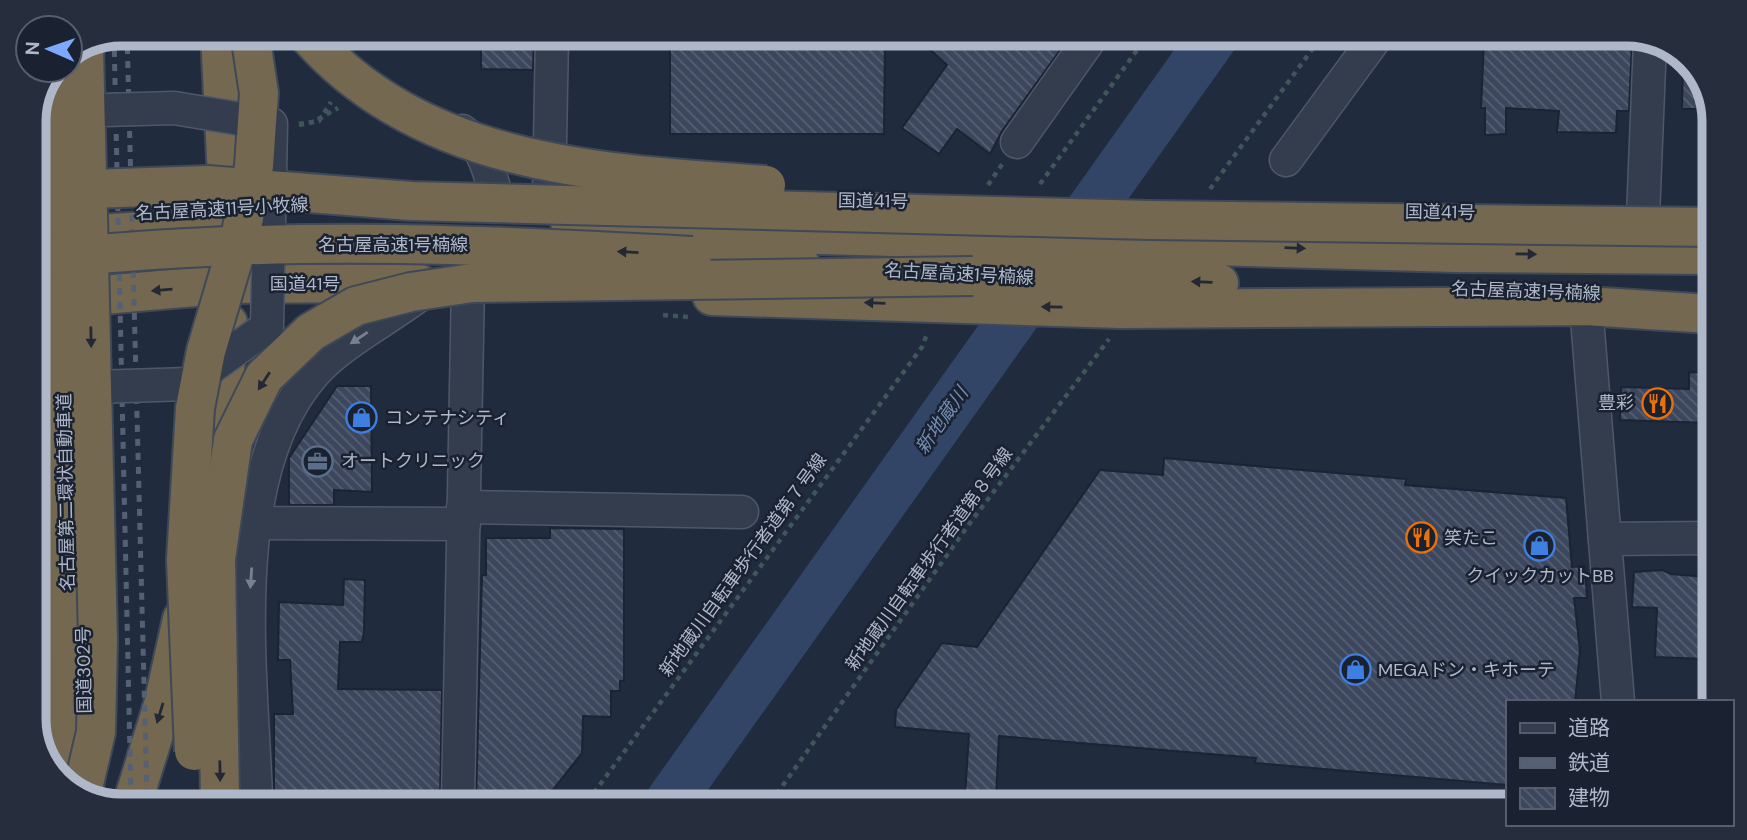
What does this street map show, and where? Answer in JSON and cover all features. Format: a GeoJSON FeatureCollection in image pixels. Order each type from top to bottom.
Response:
{"type":"FeatureCollection","features":[{"type":"Feature","properties":{"kind":"highway"},"geometry":{"type":"LineString","coordinates":[[221,46],[228,196],[222,262]]}},
{"type":"Feature","properties":{"kind":"highway"},"geometry":{"type":"LineString","coordinates":[[195,794],[186,561],[195,408],[205,351],[241,233],[254,166],[259,93],[252,46]]}},
{"type":"Feature","properties":{"kind":"highway"},"geometry":{"type":"LineString","coordinates":[[317,46],[328,59],[373,96],[426,126],[463,141],[569,166],[669,179],[963,198],[1120,202],[1149,220]]}},
{"type":"Feature","properties":{"kind":"highway"},"geometry":{"type":"LineString","coordinates":[[84,55],[98,641],[96,732],[84,784]]}},
{"type":"Feature","properties":{"kind":"highway","name":"名古屋第二環状自動車道"},"geometry":{"type":"LineString","coordinates":[[66,84],[70,774]]}},
{"type":"Feature","properties":{"kind":"highway"},"geometry":{"type":"LineString","coordinates":[[46,191],[207,185],[419,196],[1149,220],[1701,227]]}},
{"type":"Feature","properties":{"kind":"highway","name":"国道41号"},"geometry":{"type":"LineString","coordinates":[[46,206],[228,196],[496,194],[1701,217]]}},
{"type":"Feature","properties":{"kind":"highway"},"geometry":{"type":"LineString","coordinates":[[419,196],[577,223],[786,234],[1457,253],[1701,255]]}},
{"type":"Feature","properties":{"kind":"highway","name":"名古屋高速11号小牧線"},"geometry":{"type":"LineString","coordinates":[[46,220],[419,196]]}},
{"type":"Feature","properties":{"kind":"highway"},"geometry":{"type":"LineString","coordinates":[[46,237],[194,228],[207,230],[220,239],[225,387],[218,448],[172,665],[135,794]]}},
{"type":"Feature","properties":{"kind":"highway","name":"名古屋高速1号楠線"},"geometry":{"type":"LineString","coordinates":[[222,262],[393,243],[523,246],[973,276],[1701,296]]}},
{"type":"Feature","properties":{"kind":"highway","name":"名古屋高速11号小牧線"},"geometry":{"type":"LineString","coordinates":[[46,259],[222,262]]}},
{"type":"Feature","properties":{"kind":"highway"},"geometry":{"type":"LineString","coordinates":[[46,282],[222,262]]}},
{"type":"Feature","properties":{"kind":"highway","name":"国道41号"},"geometry":{"type":"LineString","coordinates":[[46,298],[222,262],[451,285],[936,318],[1116,322],[1586,306],[1701,313]]}},
{"type":"Feature","properties":{"kind":"highway"},"geometry":{"type":"LineString","coordinates":[[220,794],[216,559],[233,440],[264,377],[311,332],[356,306],[411,292],[471,283],[973,276]]}},
{"type":"Feature","properties":{"kind":"highway","name":"国道302号"},"geometry":{"type":"LineString","coordinates":[[79,415],[87,786]]}},
{"type":"Feature","properties":{"kind":"street"},"geometry":{"type":"LineString","coordinates":[[346,46],[382,82],[420,110],[475,140],[483,154],[496,194]]}},
{"type":"Feature","properties":{"kind":"street"},"geometry":{"type":"LineString","coordinates":[[549,195],[552,46]]}},
{"type":"Feature","properties":{"kind":"street"},"geometry":{"type":"LineString","coordinates":[[1017,142],[1085,46]]}},
{"type":"Feature","properties":{"kind":"street"},"geometry":{"type":"LineString","coordinates":[[1286,160],[1370,46]]}},
{"type":"Feature","properties":{"kind":"street"},"geometry":{"type":"LineString","coordinates":[[1643,216],[1650,49]]}},
{"type":"Feature","properties":{"kind":"street"},"geometry":{"type":"LineString","coordinates":[[46,389],[188,384],[267,327],[271,124],[174,108],[47,112]]}},
{"type":"Feature","properties":{"kind":"street"},"geometry":{"type":"LineString","coordinates":[[256,794],[250,602],[255,523],[264,466],[286,412],[315,371],[451,285],[464,515],[458,794]]}},
{"type":"Feature","properties":{"kind":"street"},"geometry":{"type":"LineString","coordinates":[[1586,306],[1618,700]]}},
{"type":"Feature","properties":{"kind":"street"},"geometry":{"type":"LineString","coordinates":[[218,448],[255,523]]}},
{"type":"Feature","properties":{"kind":"street"},"geometry":{"type":"LineString","coordinates":[[255,523],[464,515],[742,512]]}},
{"type":"Feature","properties":{"kind":"street"},"geometry":{"type":"LineString","coordinates":[[1605,539],[1702,538]]}},
{"type":"Feature","properties":{"kind":"street"},"geometry":{"type":"LineString","coordinates":[[172,665],[251,647]]}},
{"type":"Feature","properties":{"kind":"path"},"geometry":{"type":"LineString","coordinates":[[1025,204],[1141,46]]}},
{"type":"Feature","properties":{"kind":"path"},"geometry":{"type":"LineString","coordinates":[[1195,207],[1237,156],[1315,46]]}},
{"type":"Feature","properties":{"kind":"path"},"geometry":{"type":"LineString","coordinates":[[271,124],[319,121],[328,110],[332,96]]}},
{"type":"Feature","properties":{"kind":"path"},"geometry":{"type":"LineString","coordinates":[[976,203],[1017,142]]}},
{"type":"Feature","properties":{"kind":"path","name":"新地蔵川自転車歩行者道第７号線"},"geometry":{"type":"LineString","coordinates":[[594,794],[922,347],[936,318]]}},
{"type":"Feature","properties":{"kind":"path","name":"新地蔵川自転車歩行者道第８号線"},"geometry":{"type":"LineString","coordinates":[[777,794],[1116,322]]}},
{"type":"Feature","properties":{"kind":"building"},"geometry":{"type":"Polygon","coordinates":[[[481,46],[534,46],[533,70],[481,69],[481,46]]]}},
{"type":"Feature","properties":{"kind":"building"},"geometry":{"type":"Polygon","coordinates":[[[670,46],[885,46],[884,134],[670,134],[670,46]]]}},
{"type":"Feature","properties":{"kind":"building"},"geometry":{"type":"Polygon","coordinates":[[[927,46],[1063,46],[1002,131],[990,154],[957,129],[939,154],[902,128],[947,65],[927,46]]]}},
{"type":"Feature","properties":{"kind":"building"},"geometry":{"type":"Polygon","coordinates":[[[1484,46],[1632,46],[1629,111],[1617,111],[1616,133],[1557,132],[1559,111],[1506,108],[1506,134],[1485,135],[1485,108],[1481,108],[1484,46]]]}},
{"type":"Feature","properties":{"kind":"building"},"geometry":{"type":"Polygon","coordinates":[[[1683,71],[1698,96],[1700,109],[1682,109],[1683,71]]]}},
{"type":"Feature","properties":{"kind":"building"},"geometry":{"type":"Polygon","coordinates":[[[1689,372],[1701,373],[1702,423],[1620,420],[1621,387],[1689,389],[1689,372]]]}},
{"type":"Feature","properties":{"kind":"building"},"geometry":{"type":"Polygon","coordinates":[[[337,386],[371,386],[372,492],[334,490],[334,505],[289,505],[289,458],[337,386]]]}},
{"type":"Feature","properties":{"kind":"building"},"geometry":{"type":"Polygon","coordinates":[[[1164,458],[1406,479],[1405,485],[1566,498],[1572,567],[1585,566],[1587,598],[1574,598],[1580,650],[1575,700],[1506,700],[1506,785],[1255,763],[1256,758],[999,736],[996,794],[965,794],[969,734],[895,727],[896,710],[942,643],[977,647],[1100,470],[1163,475],[1164,458]]]}},
{"type":"Feature","properties":{"kind":"building"},"geometry":{"type":"Polygon","coordinates":[[[550,528],[624,529],[624,681],[620,681],[620,691],[611,691],[611,717],[583,716],[582,753],[550,794],[476,794],[482,575],[486,575],[486,538],[550,538],[550,528]]]}},
{"type":"Feature","properties":{"kind":"building"},"geometry":{"type":"Polygon","coordinates":[[[1662,570],[1671,574],[1702,577],[1702,659],[1655,657],[1657,608],[1632,607],[1634,572],[1662,570]]]}},
{"type":"Feature","properties":{"kind":"building"},"geometry":{"type":"Polygon","coordinates":[[[344,579],[365,580],[362,642],[340,642],[338,689],[442,690],[440,794],[274,794],[274,714],[293,714],[290,660],[278,660],[279,602],[343,605],[344,579]]]}},
{"type":"Feature","properties":{"kind":"waterway","name":"新地蔵川"},"geometry":{"type":"LineString","coordinates":[[675,794],[1207,46]]}},
{"type":"Feature","properties":{"kind":"railway"},"geometry":{"type":"LineString","coordinates":[[114,46],[131,794]]}},
{"type":"Feature","properties":{"kind":"railway"},"geometry":{"type":"LineString","coordinates":[[127,46],[147,794]]}},
{"type":"Feature","properties":{"kind":"place","name":"豊彩"},"geometry":{"type":"Point","coordinates":[1657,403]}},
{"type":"Feature","properties":{"kind":"place","name":"コンテナシティ"},"geometry":{"type":"Point","coordinates":[362,418]}},
{"type":"Feature","properties":{"kind":"place","name":"オートクリニック"},"geometry":{"type":"Point","coordinates":[318,461]}},
{"type":"Feature","properties":{"kind":"place","name":"笑たこ"},"geometry":{"type":"Point","coordinates":[1421,538]}},
{"type":"Feature","properties":{"kind":"place","name":"クイックカットBB"},"geometry":{"type":"Point","coordinates":[1540,546]}},
{"type":"Feature","properties":{"kind":"place","name":"MEGAドン・キホーテ"},"geometry":{"type":"Point","coordinates":[1355,670]}}]}
